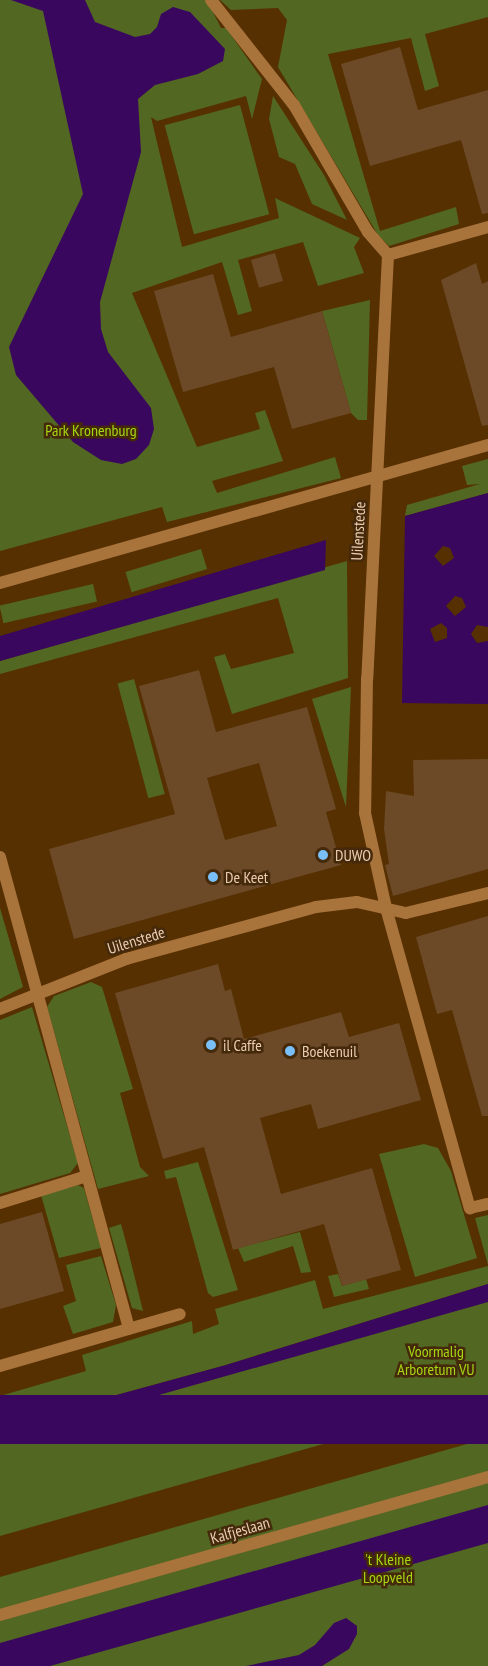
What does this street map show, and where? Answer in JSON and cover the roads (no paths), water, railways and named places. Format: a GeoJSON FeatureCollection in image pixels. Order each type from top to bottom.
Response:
{"type":"FeatureCollection","features":[{"type":"Feature","properties":{"kind":"street"},"geometry":{"type":"LineString","coordinates":[[211,0],[294,105],[368,232],[388,255],[488,227]]}},
{"type":"Feature","properties":{"kind":"street","name":"Uilenstede"},"geometry":{"type":"LineString","coordinates":[[388,255],[367,678],[365,813],[386,908],[470,1208],[488,1204]]}},
{"type":"Feature","properties":{"kind":"street","name":"Uilenstede"},"geometry":{"type":"LineString","coordinates":[[0,584],[488,445]]}},
{"type":"Feature","properties":{"kind":"street"},"geometry":{"type":"LineString","coordinates":[[0,857],[129,1329]]}},
{"type":"Feature","properties":{"kind":"street","name":"Uilenstede"},"geometry":{"type":"LineString","coordinates":[[0,1009],[126,959],[316,907],[357,902],[406,913],[423,911],[488,893]]}},
{"type":"Feature","properties":{"kind":"street"},"geometry":{"type":"LineString","coordinates":[[0,1203],[87,1176]]}},
{"type":"Feature","properties":{"kind":"street"},"geometry":{"type":"LineString","coordinates":[[0,1366],[180,1314]]}},
{"type":"Feature","properties":{"kind":"street","name":"Kalfjeslaan"},"geometry":{"type":"LineString","coordinates":[[0,1615],[488,1477]]}},
{"type":"Feature","properties":{"kind":"place","name":"DUWO"},"geometry":{"type":"Point","coordinates":[323,855]}},
{"type":"Feature","properties":{"kind":"place","name":"De Keet"},"geometry":{"type":"Point","coordinates":[213,877]}},
{"type":"Feature","properties":{"kind":"place","name":"il Caffe"},"geometry":{"type":"Point","coordinates":[211,1045]}},
{"type":"Feature","properties":{"kind":"place","name":"Boekenuil"},"geometry":{"type":"Point","coordinates":[290,1051]}},
{"type":"Feature","properties":{"kind":"park label","name":"Park Kronenburg"},"geometry":{"type":"Point","coordinates":[91,430]}},
{"type":"Feature","properties":{"kind":"park label","name":"Voormalig Arboretum VU"},"geometry":{"type":"Point","coordinates":[436,1360]}},
{"type":"Feature","properties":{"kind":"park label","name":"'t Kleine Loopveld"},"geometry":{"type":"Point","coordinates":[388,1568]}}]}
